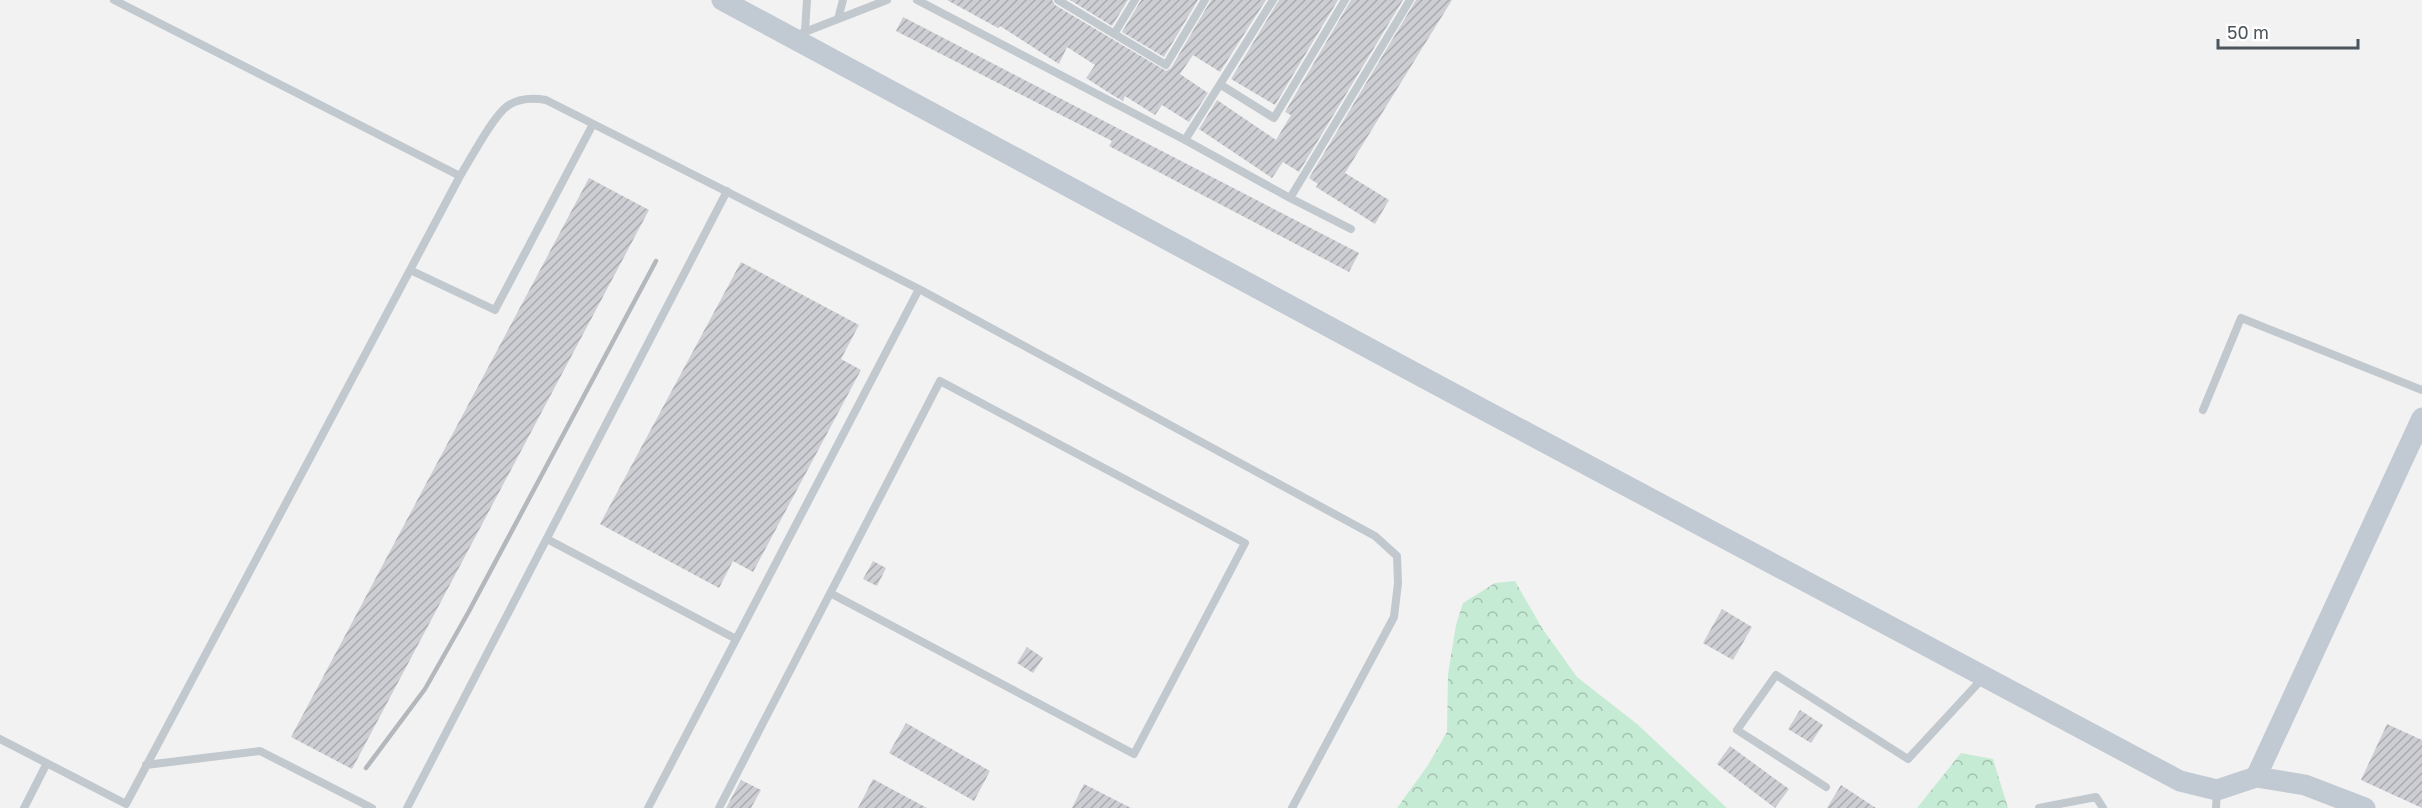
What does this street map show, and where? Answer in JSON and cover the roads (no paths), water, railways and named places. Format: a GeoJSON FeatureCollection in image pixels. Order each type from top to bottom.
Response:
{"type":"FeatureCollection","features":[{"type":"Feature","properties":{"kind":"street"},"geometry":{"type":"LineString","coordinates":[[722,0],[798,34],[1451,393],[2180,782],[2217,799],[2256,777],[2422,418]]}},
{"type":"Feature","properties":{"kind":"street"},"geometry":{"type":"LineString","coordinates":[[2256,777],[2305,784],[2365,808]]}},
{"type":"Feature","properties":{"kind":"lane"},"geometry":{"type":"LineString","coordinates":[[114,0],[460,176]]}},
{"type":"Feature","properties":{"kind":"lane"},"geometry":{"type":"LineString","coordinates":[[798,34],[807,0]]}},
{"type":"Feature","properties":{"kind":"lane"},"geometry":{"type":"LineString","coordinates":[[837,19],[843,0]]}},
{"type":"Feature","properties":{"kind":"lane"},"geometry":{"type":"LineString","coordinates":[[798,34],[888,0]]}},
{"type":"Feature","properties":{"kind":"lane"},"geometry":{"type":"LineString","coordinates":[[917,0],[1351,229]]}},
{"type":"Feature","properties":{"kind":"lane"},"geometry":{"type":"LineString","coordinates":[[1114,34],[1135,0]]}},
{"type":"Feature","properties":{"kind":"lane"},"geometry":{"type":"LineString","coordinates":[[1061,1],[1166,65],[1205,0]]}},
{"type":"Feature","properties":{"kind":"lane"},"geometry":{"type":"LineString","coordinates":[[1185,140],[1273,0]]}},
{"type":"Feature","properties":{"kind":"lane"},"geometry":{"type":"LineString","coordinates":[[1221,85],[1274,117],[1345,0]]}},
{"type":"Feature","properties":{"kind":"lane"},"geometry":{"type":"LineString","coordinates":[[1290,198],[1410,0]]}},
{"type":"Feature","properties":{"kind":"lane"},"geometry":{"type":"LineString","coordinates":[[0,739],[126,804],[460,176],[487,131],[508,105],[531,98],[546,100],[919,289],[1375,536],[1397,556],[1398,583],[1394,617],[1292,808]]}},
{"type":"Feature","properties":{"kind":"lane"},"geometry":{"type":"LineString","coordinates":[[410,270],[495,310],[593,124]]}},
{"type":"Feature","properties":{"kind":"lane"},"geometry":{"type":"LineString","coordinates":[[408,808],[727,191]]}},
{"type":"Feature","properties":{"kind":"lane"},"geometry":{"type":"LineString","coordinates":[[648,808],[919,289]]}},
{"type":"Feature","properties":{"kind":"lane"},"geometry":{"type":"LineString","coordinates":[[2203,410],[2241,318],[2422,390]]}},
{"type":"Feature","properties":{"kind":"lane"},"geometry":{"type":"LineString","coordinates":[[718,808],[940,381],[1245,543],[1134,754],[830,593]]}},
{"type":"Feature","properties":{"kind":"lane"},"geometry":{"type":"LineString","coordinates":[[547,539],[736,639]]}},
{"type":"Feature","properties":{"kind":"lane"},"geometry":{"type":"LineString","coordinates":[[1826,787],[1737,730],[1776,675],[1908,759],[1984,676]]}},
{"type":"Feature","properties":{"kind":"lane"},"geometry":{"type":"LineString","coordinates":[[146,765],[260,751],[372,808]]}},
{"type":"Feature","properties":{"kind":"lane"},"geometry":{"type":"LineString","coordinates":[[24,808],[47,764]]}},
{"type":"Feature","properties":{"kind":"lane"},"geometry":{"type":"LineString","coordinates":[[2039,808],[2096,797],[2103,808]]}},
{"type":"Feature","properties":{"kind":"railway"},"geometry":{"type":"LineString","coordinates":[[366,768],[425,689],[656,261]]}}]}
